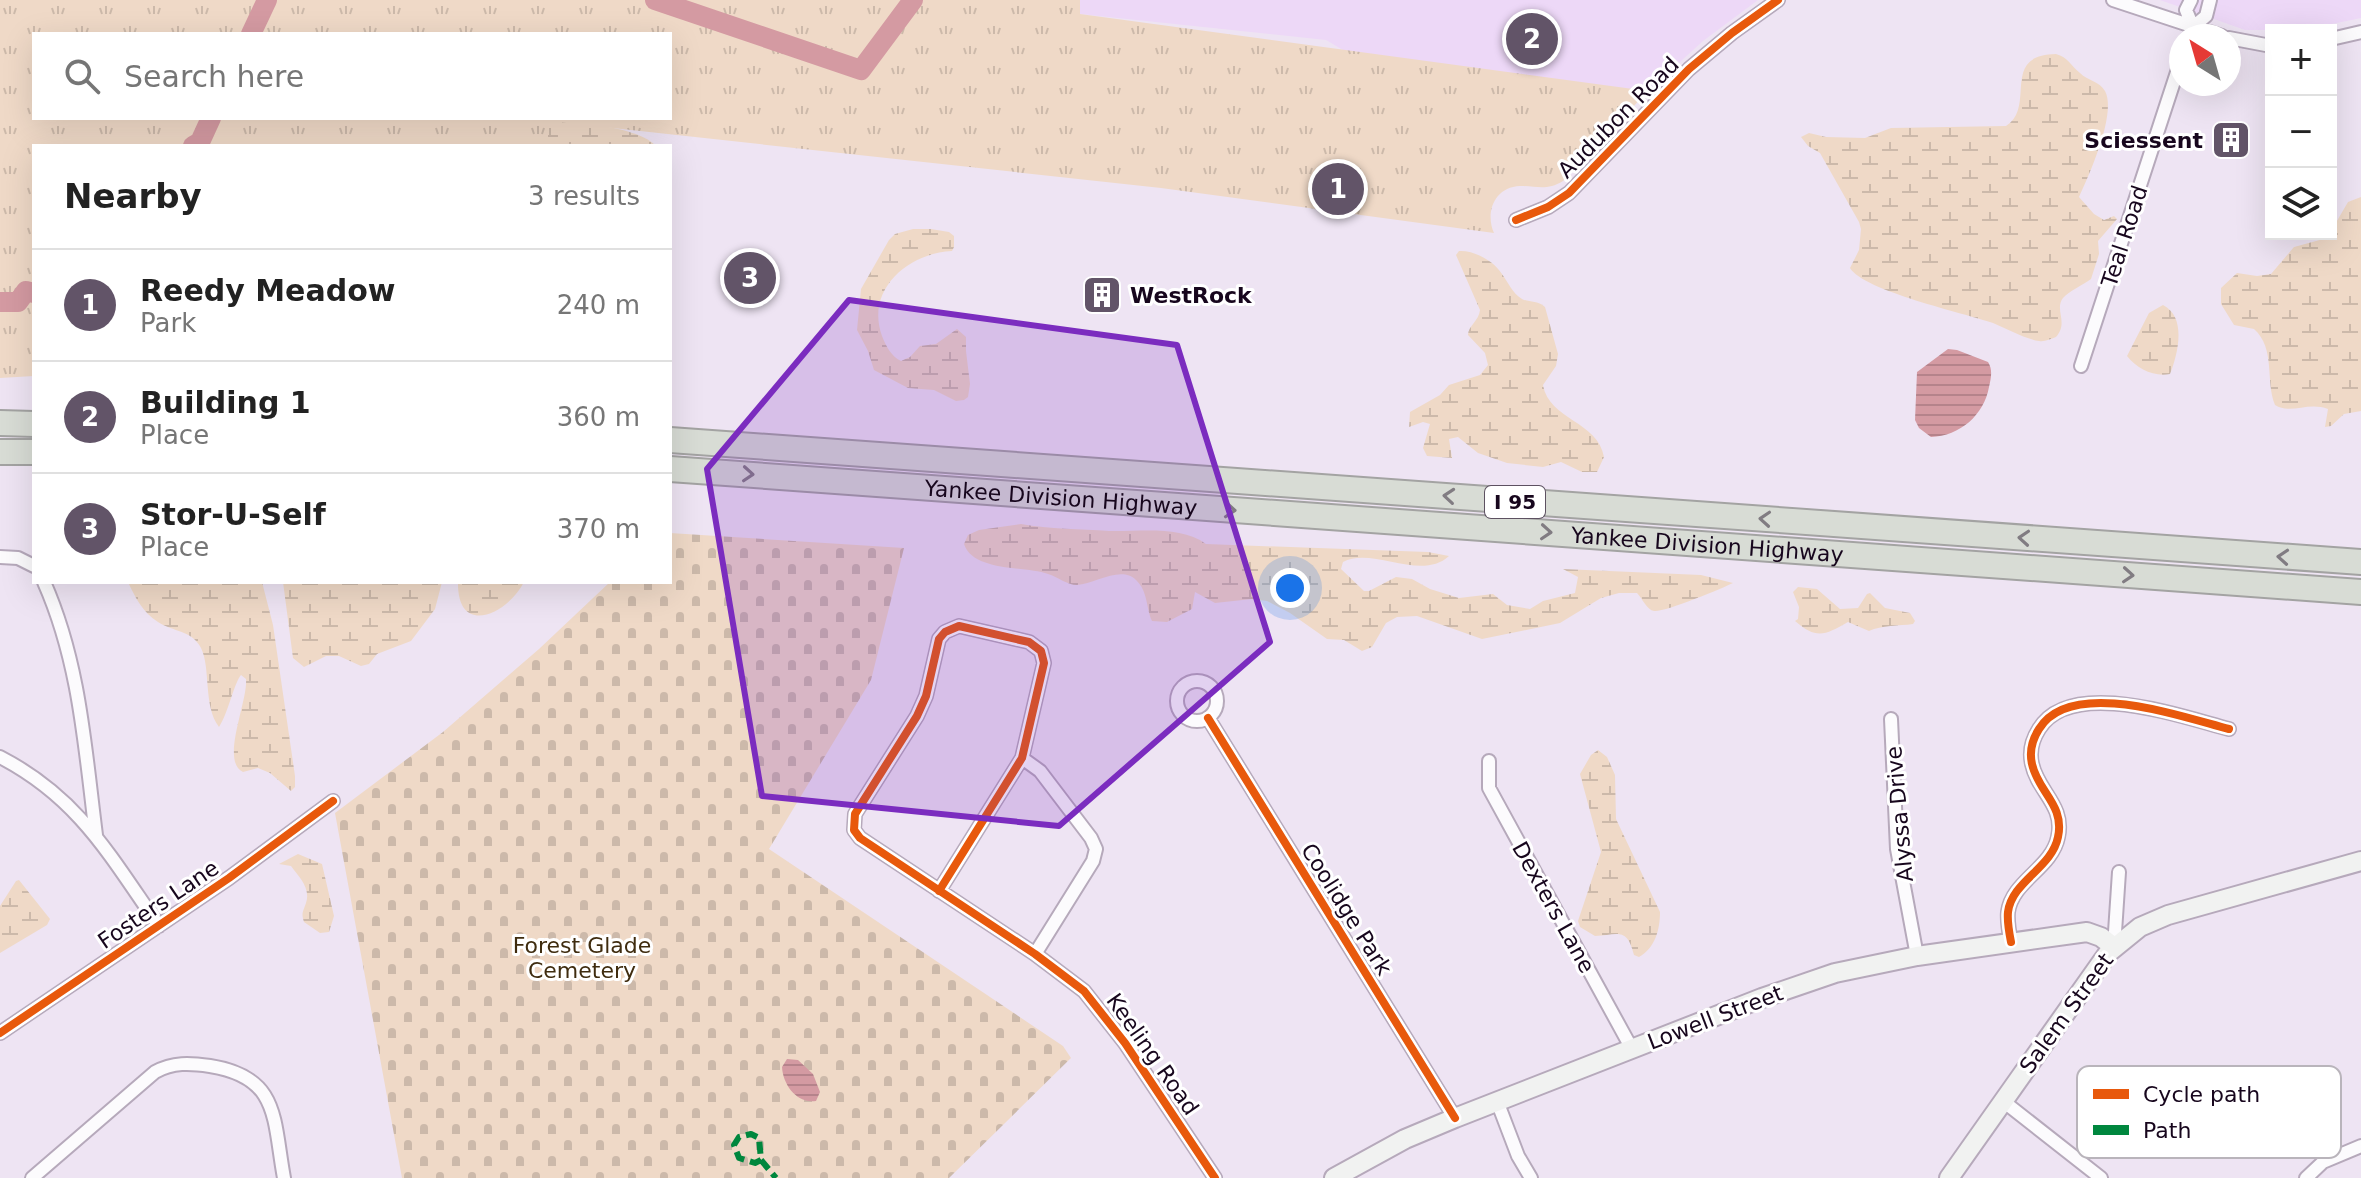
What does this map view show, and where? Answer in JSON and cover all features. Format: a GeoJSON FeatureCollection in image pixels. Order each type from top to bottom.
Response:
{"type":"FeatureCollection","features":[{"type":"Feature","properties":{"kind":"highway"},"geometry":{"type":"LineString","coordinates":[[0,423],[32,424]]}},
{"type":"Feature","properties":{"kind":"highway","name":"Yankee Division Highway"},"geometry":{"type":"LineString","coordinates":[[672,440],[2361,562]]}},
{"type":"Feature","properties":{"kind":"highway"},"geometry":{"type":"LineString","coordinates":[[0,452],[32,452]]}},
{"type":"Feature","properties":{"kind":"highway","name":"Yankee Division Highway"},"geometry":{"type":"LineString","coordinates":[[672,469],[2361,592]]}},
{"type":"Feature","properties":{"kind":"main road","name":"Salem Street"},"geometry":{"type":"LineString","coordinates":[[1949,1178],[2114,947],[2140,927],[2168,915],[2361,861]]}},
{"type":"Feature","properties":{"kind":"main road","name":"Lowell Street"},"geometry":{"type":"LineString","coordinates":[[1334,1178],[1405,1139],[1455,1118],[1813,980],[1917,956],[2087,932],[2101,937],[2114,947]]}},
{"type":"Feature","properties":{"kind":"street","name":"Audubon Road"},"geometry":{"type":"LineString","coordinates":[[1516,220],[1548,207],[1569,193],[1689,69],[1778,0]]}},
{"type":"Feature","properties":{"kind":"street"},"geometry":{"type":"LineString","coordinates":[[2113,0],[2173,24]]}},
{"type":"Feature","properties":{"kind":"street"},"geometry":{"type":"LineString","coordinates":[[2189,24],[2186,10],[2191,0]]}},
{"type":"Feature","properties":{"kind":"street"},"geometry":{"type":"LineString","coordinates":[[2198,24],[2206,16],[2210,0]]}},
{"type":"Feature","properties":{"kind":"street"},"geometry":{"type":"LineString","coordinates":[[2337,38],[2361,32]]}},
{"type":"Feature","properties":{"kind":"street"},"geometry":{"type":"LineString","coordinates":[[2241,40],[2265,45]]}},
{"type":"Feature","properties":{"kind":"street","name":"Teal Road"},"geometry":{"type":"LineString","coordinates":[[2081,366],[2169,96]]}},
{"type":"Feature","properties":{"kind":"street"},"geometry":{"type":"LineString","coordinates":[[0,557],[18,558],[32,565]]}},
{"type":"Feature","properties":{"kind":"street"},"geometry":{"type":"LineString","coordinates":[[45,584],[59,619],[72,666],[86,736],[96,835]]}},
{"type":"Feature","properties":{"kind":"street","name":"Keeling Road"},"geometry":{"type":"LineString","coordinates":[[1022,758],[1044,666],[1041,651],[1032,643],[959,626],[947,630],[939,639],[926,696],[917,716],[854,817],[853,827],[860,838],[1035,954],[1089,995],[1175,1115],[1215,1178]]}},
{"type":"Feature","properties":{"kind":"street"},"geometry":{"type":"LineString","coordinates":[[2011,942],[2008,919],[2011,903],[2045,863],[2058,839],[2060,827],[2057,808],[2036,775],[2032,761],[2032,745],[2045,721],[2069,706],[2099,704],[2148,709],[2229,729]]}},
{"type":"Feature","properties":{"kind":"street","name":"Coolidge Park"},"geometry":{"type":"LineString","coordinates":[[1208,718],[1455,1118]]}},
{"type":"Feature","properties":{"kind":"street","name":"Alyssa Drive"},"geometry":{"type":"LineString","coordinates":[[1891,719],[1897,849],[1917,956]]}},
{"type":"Feature","properties":{"kind":"street"},"geometry":{"type":"LineString","coordinates":[[0,757],[59,795],[96,835],[159,926]]}},
{"type":"Feature","properties":{"kind":"street"},"geometry":{"type":"LineString","coordinates":[[939,891],[1022,758],[1040,771],[1096,849],[1093,861],[1035,954]]}},
{"type":"Feature","properties":{"kind":"street","name":"Dexters Lane"},"geometry":{"type":"LineString","coordinates":[[1489,761],[1489,788],[1632,1049]]}},
{"type":"Feature","properties":{"kind":"street","name":"Fosters Lane"},"geometry":{"type":"LineString","coordinates":[[0,1033],[159,926],[333,801]]}},
{"type":"Feature","properties":{"kind":"street"},"geometry":{"type":"LineString","coordinates":[[2114,947],[2119,872]]}},
{"type":"Feature","properties":{"kind":"street"},"geometry":{"type":"LineString","coordinates":[[32,1178],[155,1072],[167,1066],[188,1063],[237,1072],[260,1088],[271,1108],[284,1178]]}},
{"type":"Feature","properties":{"kind":"street"},"geometry":{"type":"LineString","coordinates":[[1497,1101],[1518,1156],[1531,1178]]}},
{"type":"Feature","properties":{"kind":"street"},"geometry":{"type":"LineString","coordinates":[[2003,1101],[2101,1178]]}},
{"type":"Feature","properties":{"kind":"street"},"geometry":{"type":"LineString","coordinates":[[2341,1154],[2361,1146]]}},
{"type":"Feature","properties":{"kind":"street"},"geometry":{"type":"LineString","coordinates":[[2306,1178],[2323,1162],[2332,1158]]}},
{"type":"Feature","properties":{"kind":"highlighted area"},"geometry":{"type":"Polygon","coordinates":[[[849,300],[1177,345],[1270,642],[1059,826],[762,796],[707,469],[849,300]]]}},
{"type":"Feature","properties":{"kind":"shaded area"},"geometry":{"type":"Polygon","coordinates":[[[1080,0],[1758,0],[1703,41],[1648,91],[1584,115],[1360,60],[1326,40],[1080,14],[1080,0]]]}},
{"type":"Feature","properties":{"kind":"shaded area"},"geometry":{"type":"Polygon","coordinates":[[[2160,0],[2361,0],[2361,18],[2332,24],[2265,24],[2265,30],[2245,30],[2241,29],[2241,24],[2228,24],[2160,0]]]}},
{"type":"Feature","properties":{"kind":"shaded area"},"geometry":{"type":"Polygon","coordinates":[[[1948,349],[1988,362],[1990,380],[1982,406],[1969,422],[1952,433],[1931,437],[1919,428],[1915,420],[1917,372],[1948,349]]]}},
{"type":"Feature","properties":{"kind":"shaded area"},"geometry":{"type":"Polygon","coordinates":[[[787,1059],[798,1060],[813,1074],[820,1092],[816,1101],[803,1099],[792,1092],[783,1074],[782,1067],[787,1059]]]}},
{"type":"Feature","properties":{"kind":"green space"},"geometry":{"type":"Polygon","coordinates":[[[0,0],[1080,0],[1080,14],[1648,91],[1563,181],[1547,187],[1511,187],[1498,196],[1491,210],[1494,233],[1161,188],[548,121],[548,144],[32,144],[32,376],[0,378],[0,0]]]}},
{"type":"Feature","properties":{"kind":"green space"},"geometry":{"type":"Polygon","coordinates":[[[2056,54],[2064,57],[2083,76],[2105,91],[2108,101],[2105,128],[2079,197],[2104,220],[2114,216],[2117,219],[2098,241],[2099,254],[2091,279],[2063,298],[2060,307],[2062,321],[2056,337],[2033,340],[1993,323],[1894,293],[1859,277],[1850,268],[1859,250],[1859,222],[1820,153],[1801,137],[1809,133],[1826,137],[1865,138],[1891,128],[2006,126],[2015,117],[2019,106],[2023,72],[2028,63],[2056,54]]]}},
{"type":"Feature","properties":{"kind":"green space"},"geometry":{"type":"Polygon","coordinates":[[[320,120],[552,120],[599,125],[635,134],[652,144],[285,144],[320,120]]]}},
{"type":"Feature","properties":{"kind":"green space"},"geometry":{"type":"Polygon","coordinates":[[[2361,197],[2361,411],[2344,414],[2331,426],[2325,427],[2328,409],[2314,406],[2287,409],[2275,405],[2268,355],[2261,337],[2254,329],[2234,325],[2221,304],[2221,288],[2237,273],[2257,276],[2271,274],[2294,247],[2320,240],[2337,240],[2337,221],[2348,202],[2361,197]]]}},
{"type":"Feature","properties":{"kind":"green space"},"geometry":{"type":"Polygon","coordinates":[[[913,229],[949,232],[954,236],[954,247],[952,251],[936,253],[906,266],[894,277],[880,303],[878,319],[882,336],[889,350],[901,361],[910,357],[920,346],[936,344],[957,329],[966,337],[970,384],[968,397],[964,400],[956,401],[934,390],[908,388],[874,370],[857,330],[861,289],[889,240],[895,234],[913,229]]]}},
{"type":"Feature","properties":{"kind":"green space"},"geometry":{"type":"Polygon","coordinates":[[[1459,251],[1477,254],[1489,261],[1519,297],[1545,307],[1558,354],[1556,366],[1543,385],[1554,406],[1593,435],[1600,445],[1604,457],[1597,472],[1582,472],[1561,462],[1543,467],[1507,463],[1478,453],[1458,437],[1449,439],[1452,458],[1427,456],[1423,448],[1430,424],[1423,422],[1409,427],[1410,412],[1440,395],[1449,385],[1480,375],[1488,365],[1485,353],[1468,335],[1480,310],[1456,255],[1459,251]]]}},
{"type":"Feature","properties":{"kind":"green space"},"geometry":{"type":"Polygon","coordinates":[[[2163,305],[2171,311],[2178,327],[2176,356],[2170,374],[2164,375],[2146,371],[2127,356],[2149,313],[2163,305]]]}},
{"type":"Feature","properties":{"kind":"green space"},"geometry":{"type":"Polygon","coordinates":[[[1021,524],[1172,532],[1206,544],[1428,552],[1449,556],[1425,566],[1355,558],[1343,562],[1341,569],[1364,591],[1396,577],[1412,579],[1430,589],[1459,598],[1493,594],[1507,605],[1530,609],[1543,601],[1575,593],[1578,577],[1563,569],[1701,575],[1733,583],[1660,611],[1649,608],[1637,593],[1619,593],[1601,598],[1560,623],[1482,639],[1417,616],[1397,617],[1386,623],[1372,647],[1362,651],[1344,640],[1327,639],[1267,601],[1252,599],[1215,603],[1195,592],[1192,609],[1167,622],[1152,621],[1143,589],[1130,576],[1115,575],[1073,585],[1052,575],[989,564],[969,553],[964,544],[968,535],[979,530],[1021,524]]]}},
{"type":"Feature","properties":{"kind":"green space","name":"Forest Glade Cemetery"},"geometry":{"type":"Polygon","coordinates":[[[672,533],[904,548],[871,680],[769,849],[1063,1046],[1071,1058],[949,1178],[402,1178],[335,813],[443,732],[608,584],[672,584],[672,533]]]}},
{"type":"Feature","properties":{"kind":"green space"},"geometry":{"type":"Polygon","coordinates":[[[129,584],[263,584],[273,625],[295,776],[295,787],[291,791],[270,773],[258,768],[243,772],[237,766],[234,744],[246,679],[241,675],[238,679],[219,727],[211,709],[201,648],[193,638],[153,618],[129,584]]]}},
{"type":"Feature","properties":{"kind":"green space"},"geometry":{"type":"Polygon","coordinates":[[[283,584],[441,584],[435,609],[411,641],[377,654],[369,664],[361,666],[339,656],[326,656],[304,667],[293,658],[283,584]]]}},
{"type":"Feature","properties":{"kind":"green space"},"geometry":{"type":"Polygon","coordinates":[[[458,584],[523,584],[507,603],[485,615],[474,615],[466,610],[460,599],[458,584]]]}},
{"type":"Feature","properties":{"kind":"green space"},"geometry":{"type":"Polygon","coordinates":[[[1798,587],[1817,589],[1840,609],[1858,608],[1870,593],[1885,608],[1910,613],[1915,621],[1913,624],[1869,631],[1848,622],[1821,634],[1815,633],[1795,621],[1799,607],[1793,592],[1798,587]]]}},
{"type":"Feature","properties":{"kind":"green space"},"geometry":{"type":"Polygon","coordinates":[[[1598,750],[1607,757],[1615,775],[1616,819],[1660,912],[1656,938],[1639,957],[1634,955],[1624,936],[1595,936],[1580,927],[1578,921],[1601,852],[1580,774],[1591,755],[1598,750]]]}},
{"type":"Feature","properties":{"kind":"green space"},"geometry":{"type":"Polygon","coordinates":[[[298,854],[322,864],[334,916],[329,932],[320,933],[304,922],[306,888],[291,866],[279,864],[298,854]]]}},
{"type":"Feature","properties":{"kind":"green space"},"geometry":{"type":"Polygon","coordinates":[[[19,880],[50,919],[47,925],[0,953],[0,906],[19,880]]]}},
{"type":"Feature","properties":{"kind":"waterway"},"geometry":{"type":"LineString","coordinates":[[252,32],[267,0]]}},
{"type":"Feature","properties":{"kind":"waterway"},"geometry":{"type":"LineString","coordinates":[[655,0],[861,70],[913,0]]}},
{"type":"Feature","properties":{"kind":"waterway"},"geometry":{"type":"LineString","coordinates":[[196,144],[210,120]]}},
{"type":"Feature","properties":{"kind":"waterway"},"geometry":{"type":"LineString","coordinates":[[0,302],[18,302],[26,291],[32,292]]}},
{"type":"Feature","properties":{"kind":"marked path"},"geometry":{"type":"LineString","coordinates":[[761,1160],[755,1163],[739,1158],[734,1145],[739,1137],[751,1134],[759,1138],[761,1160],[776,1178]]}},
{"type":"Feature","properties":{"kind":"cycle path"},"geometry":{"type":"LineString","coordinates":[[1516,220],[1548,207],[1569,193],[1689,69],[1778,0]]}},
{"type":"Feature","properties":{"kind":"cycle path"},"geometry":{"type":"LineString","coordinates":[[939,891],[1022,758],[1044,663],[1041,651],[1029,642],[959,626],[945,632],[939,639],[926,696],[917,716],[855,814],[854,830],[860,838],[1035,954],[1084,991],[1125,1043],[1215,1178]]}},
{"type":"Feature","properties":{"kind":"cycle path"},"geometry":{"type":"LineString","coordinates":[[2011,942],[2008,927],[2011,901],[2048,857],[2058,837],[2058,816],[2035,774],[2031,755],[2039,729],[2054,714],[2076,705],[2128,705],[2229,729]]}},
{"type":"Feature","properties":{"kind":"cycle path"},"geometry":{"type":"LineString","coordinates":[[1208,718],[1455,1118]]}},
{"type":"Feature","properties":{"kind":"cycle path"},"geometry":{"type":"LineString","coordinates":[[0,1033],[229,878],[333,801]]}},
{"type":"Feature","properties":{"kind":"place","name":"Building 1"},"geometry":{"type":"Point","coordinates":[1532,39]}},
{"type":"Feature","properties":{"kind":"place","name":"Sciessent"},"geometry":{"type":"Point","coordinates":[2231,140]}},
{"type":"Feature","properties":{"kind":"place","name":"Reedy Meadow"},"geometry":{"type":"Point","coordinates":[1338,189]}},
{"type":"Feature","properties":{"kind":"place","name":"Stor-U-Self"},"geometry":{"type":"Point","coordinates":[750,278]}},
{"type":"Feature","properties":{"kind":"place","name":"WestRock"},"geometry":{"type":"Point","coordinates":[1102,295]}}]}
